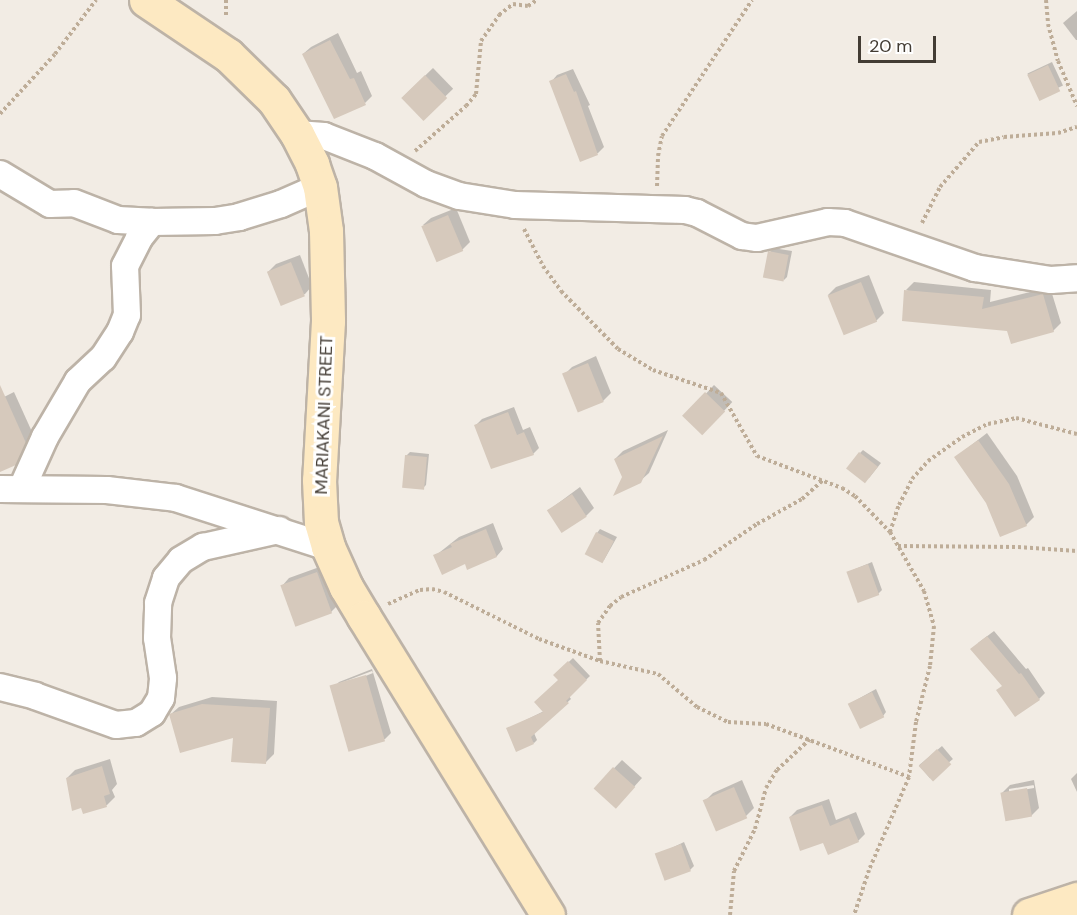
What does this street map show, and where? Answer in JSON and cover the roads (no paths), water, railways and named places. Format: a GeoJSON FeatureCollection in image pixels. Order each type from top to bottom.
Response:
{"type":"FeatureCollection","features":[{"type":"Feature","properties":{"kind":"street","name":"MARIAKANI STREET"},"geometry":{"type":"LineString","coordinates":[[146,0],[228,55],[274,100],[297,134],[321,187],[326,231],[328,321],[319,480],[321,522],[328,547],[346,587],[548,915]]}},
{"type":"Feature","properties":{"kind":"street"},"geometry":{"type":"LineString","coordinates":[[297,134],[324,136],[396,166],[426,184],[459,196],[515,205],[658,207],[697,213],[742,236],[757,238],[828,222],[853,225],[901,244],[975,268],[1051,280],[1077,278]]}},
{"type":"Feature","properties":{"kind":"street"},"geometry":{"type":"LineString","coordinates":[[0,174],[50,204],[74,203],[118,220],[152,222],[215,221],[239,217],[281,204],[321,187]]}},
{"type":"Feature","properties":{"kind":"street"},"geometry":{"type":"LineString","coordinates":[[11,489],[78,381],[103,358],[120,332],[127,315],[125,266],[139,238],[152,222]]}},
{"type":"Feature","properties":{"kind":"street"},"geometry":{"type":"LineString","coordinates":[[11,489],[108,490],[176,498],[328,547]]}},
{"type":"Feature","properties":{"kind":"street"},"geometry":{"type":"LineString","coordinates":[[0,687],[35,696],[117,725],[136,723],[152,713],[161,698],[163,678],[157,638],[158,603],[166,578],[181,560],[203,547],[279,530]]}},
{"type":"Feature","properties":{"kind":"street"},"geometry":{"type":"LineString","coordinates":[[1029,915],[1077,898]]}}]}
